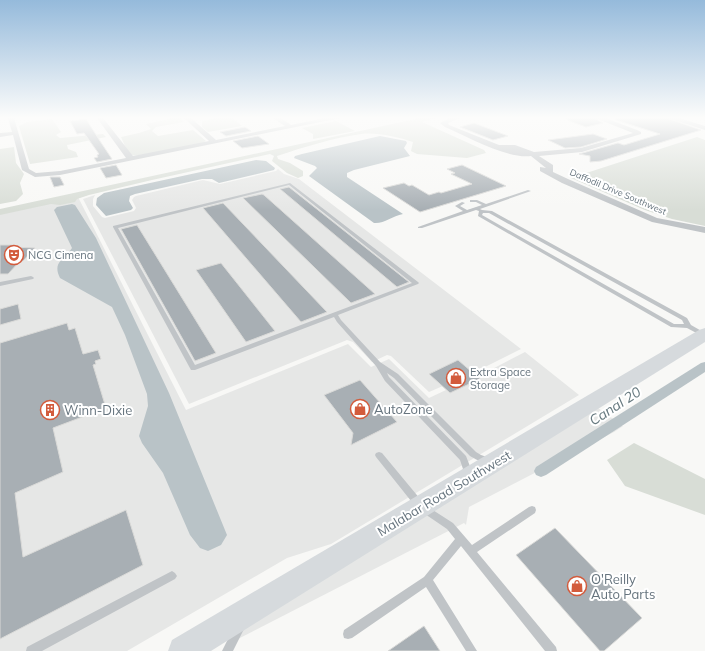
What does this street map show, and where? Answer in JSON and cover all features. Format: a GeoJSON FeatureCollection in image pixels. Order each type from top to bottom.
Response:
{"type":"FeatureCollection","features":[{"type":"Feature","properties":{"kind":"main road","name":"Malabar Road Southwest"},"geometry":{"type":"LineString","coordinates":[[183,651],[499,459],[699,332]]}},
{"type":"Feature","properties":{"kind":"street"},"geometry":{"type":"LineString","coordinates":[[20,148],[26,170],[35,175],[60,173],[183,148]]}},
{"type":"Feature","properties":{"kind":"street"},"geometry":{"type":"LineString","coordinates":[[123,148],[131,159]]}},
{"type":"Feature","properties":{"kind":"street"},"geometry":{"type":"LineString","coordinates":[[503,148],[513,153],[523,155],[587,148]]}},
{"type":"Feature","properties":{"kind":"street"},"geometry":{"type":"LineString","coordinates":[[521,148],[533,154]]}},
{"type":"Feature","properties":{"kind":"street","name":"Daffodil Drive Southwest"},"geometry":{"type":"LineString","coordinates":[[533,154],[550,167],[550,171]]}},
{"type":"Feature","properties":{"kind":"street","name":"Daffodil Drive Southwest"},"geometry":{"type":"LineString","coordinates":[[523,155],[540,168],[550,171],[565,181],[655,220],[705,230]]}},
{"type":"Feature","properties":{"kind":"lane"},"geometry":{"type":"LineString","coordinates":[[290,184],[416,283],[335,314],[193,368],[116,227],[290,184]]}},
{"type":"Feature","properties":{"kind":"lane"},"geometry":{"type":"LineString","coordinates":[[478,210],[485,205],[529,191]]}},
{"type":"Feature","properties":{"kind":"lane"},"geometry":{"type":"LineString","coordinates":[[471,201],[485,205]]}},
{"type":"Feature","properties":{"kind":"lane"},"geometry":{"type":"LineString","coordinates":[[463,203],[457,206],[466,212]]}},
{"type":"Feature","properties":{"kind":"lane"},"geometry":{"type":"LineString","coordinates":[[478,210],[480,215],[673,326],[699,332]]}},
{"type":"Feature","properties":{"kind":"lane"},"geometry":{"type":"LineString","coordinates":[[420,227],[466,212],[478,210],[490,212],[685,319],[699,332]]}},
{"type":"Feature","properties":{"kind":"lane"},"geometry":{"type":"LineString","coordinates":[[0,284],[32,278]]}},
{"type":"Feature","properties":{"kind":"lane"},"geometry":{"type":"LineString","coordinates":[[335,314],[339,321],[378,364],[388,379],[463,458],[467,469],[460,483]]}},
{"type":"Feature","properties":{"kind":"lane"},"geometry":{"type":"LineString","coordinates":[[378,364],[396,376],[473,454],[485,460],[499,459]]}},
{"type":"Feature","properties":{"kind":"lane"},"geometry":{"type":"LineString","coordinates":[[379,455],[421,507],[450,526],[461,538],[552,651]]}},
{"type":"Feature","properties":{"kind":"lane"},"geometry":{"type":"LineString","coordinates":[[471,551],[532,510]]}},
{"type":"Feature","properties":{"kind":"lane"},"geometry":{"type":"LineString","coordinates":[[348,634],[426,580],[461,538]]}},
{"type":"Feature","properties":{"kind":"lane"},"geometry":{"type":"LineString","coordinates":[[31,651],[172,576]]}},
{"type":"Feature","properties":{"kind":"lane"},"geometry":{"type":"LineString","coordinates":[[426,580],[472,651]]}},
{"type":"Feature","properties":{"kind":"lane"},"geometry":{"type":"LineString","coordinates":[[227,651],[249,611]]}},
{"type":"Feature","properties":{"kind":"shaded area"},"geometry":{"type":"Polygon","coordinates":[[[14,148],[16,163],[24,174],[20,183],[23,194],[16,201],[0,204],[0,149],[14,148]]]}},
{"type":"Feature","properties":{"kind":"shaded area"},"geometry":{"type":"Polygon","coordinates":[[[25,148],[68,148],[76,152],[78,157],[30,164],[25,148]]]}},
{"type":"Feature","properties":{"kind":"shaded area"},"geometry":{"type":"Polygon","coordinates":[[[126,148],[182,148],[137,156],[128,152],[126,148]]]}},
{"type":"Feature","properties":{"kind":"shaded area"},"geometry":{"type":"Polygon","coordinates":[[[280,148],[301,148],[277,156],[278,159],[290,163],[303,171],[303,176],[298,178],[287,173],[272,161],[274,156],[270,154],[89,195],[77,199],[75,202],[60,205],[51,204],[0,215],[0,209],[280,148]]]}},
{"type":"Feature","properties":{"kind":"shaded area"},"geometry":{"type":"Polygon","coordinates":[[[326,148],[404,148],[410,156],[347,173],[347,177],[403,214],[374,223],[309,176],[317,168],[294,158],[295,156],[326,148]]]}},
{"type":"Feature","properties":{"kind":"shaded area"},"geometry":{"type":"Polygon","coordinates":[[[412,148],[480,148],[486,153],[467,158],[417,154],[411,151],[412,148]]]}},
{"type":"Feature","properties":{"kind":"shaded area"},"geometry":{"type":"Polygon","coordinates":[[[662,148],[705,148],[705,226],[672,219],[645,210],[571,178],[662,148]]]}},
{"type":"Feature","properties":{"kind":"shaded area"},"geometry":{"type":"Polygon","coordinates":[[[256,160],[266,161],[275,168],[274,170],[219,183],[212,179],[202,179],[135,194],[130,196],[129,201],[133,208],[131,210],[106,216],[96,205],[97,198],[104,193],[256,160]]]}},
{"type":"Feature","properties":{"kind":"shaded area"},"geometry":{"type":"Polygon","coordinates":[[[278,169],[284,174],[299,179],[521,349],[473,373],[429,392],[391,356],[387,355],[372,362],[353,342],[347,340],[189,404],[83,199],[95,195],[93,199],[93,206],[102,217],[105,218],[134,211],[136,208],[132,200],[136,196],[203,180],[220,184],[276,171],[278,169]]]}},
{"type":"Feature","properties":{"kind":"shaded area"},"geometry":{"type":"Polygon","coordinates":[[[78,197],[186,410],[348,344],[371,367],[389,359],[429,398],[446,390],[450,393],[479,379],[477,377],[525,352],[579,395],[331,544],[287,558],[127,651],[0,651],[0,214],[78,197]]]}},
{"type":"Feature","properties":{"kind":"shaded area"},"geometry":{"type":"Polygon","coordinates":[[[72,204],[75,205],[96,238],[169,393],[227,535],[221,545],[208,551],[200,548],[190,535],[163,473],[142,443],[139,436],[148,406],[147,394],[125,335],[112,307],[60,278],[58,273],[58,265],[72,248],[54,210],[57,207],[72,204]]]}},
{"type":"Feature","properties":{"kind":"shaded area"},"geometry":{"type":"Polygon","coordinates":[[[598,408],[623,426],[469,507],[466,525],[464,523],[236,640],[233,633],[598,408]]]}},
{"type":"Feature","properties":{"kind":"shaded area"},"geometry":{"type":"Polygon","coordinates":[[[634,443],[705,479],[705,515],[625,486],[607,460],[634,443]]]}},
{"type":"Feature","properties":{"kind":"building"},"geometry":{"type":"Polygon","coordinates":[[[95,148],[105,148],[112,159],[97,162],[94,158],[98,157],[97,155],[99,154],[95,148]]]}},
{"type":"Feature","properties":{"kind":"building"},"geometry":{"type":"Polygon","coordinates":[[[599,148],[642,148],[601,161],[590,162],[590,156],[579,154],[599,148]]]}},
{"type":"Feature","properties":{"kind":"building"},"geometry":{"type":"Polygon","coordinates":[[[116,165],[122,175],[106,178],[100,168],[116,165]]]}},
{"type":"Feature","properties":{"kind":"building"},"geometry":{"type":"Polygon","coordinates":[[[462,165],[506,186],[420,212],[383,188],[404,183],[409,186],[412,185],[429,195],[472,184],[451,174],[455,173],[447,169],[462,165]]]}},
{"type":"Feature","properties":{"kind":"building"},"geometry":{"type":"Polygon","coordinates":[[[50,177],[60,177],[64,185],[54,187],[50,177]]]}},
{"type":"Feature","properties":{"kind":"building"},"geometry":{"type":"Polygon","coordinates":[[[289,187],[409,282],[397,287],[280,189],[289,187]]]}},
{"type":"Feature","properties":{"kind":"building"},"geometry":{"type":"Polygon","coordinates":[[[262,194],[375,294],[351,303],[243,198],[262,194]]]}},
{"type":"Feature","properties":{"kind":"building"},"geometry":{"type":"Polygon","coordinates":[[[223,203],[327,312],[301,322],[203,208],[223,203]]]}},
{"type":"Feature","properties":{"kind":"building"},"geometry":{"type":"Polygon","coordinates":[[[137,225],[216,353],[195,361],[121,229],[137,225]]]}},
{"type":"Feature","properties":{"kind":"building","name":"NCG Cimena"},"geometry":{"type":"Polygon","coordinates":[[[0,245],[35,248],[8,274],[0,274],[0,245]]]}},
{"type":"Feature","properties":{"kind":"building"},"geometry":{"type":"Polygon","coordinates":[[[221,263],[275,331],[246,342],[196,270],[221,263]]]}},
{"type":"Feature","properties":{"kind":"building"},"geometry":{"type":"Polygon","coordinates":[[[18,304],[21,319],[0,325],[0,309],[18,304]]]}},
{"type":"Feature","properties":{"kind":"building"},"geometry":{"type":"Polygon","coordinates":[[[67,323],[69,330],[75,328],[83,354],[98,350],[101,359],[95,361],[96,364],[93,365],[106,408],[53,428],[63,472],[15,493],[23,557],[126,510],[143,565],[0,639],[0,343],[67,323]]]}},
{"type":"Feature","properties":{"kind":"building","name":"Extra Space Storage"},"geometry":{"type":"Polygon","coordinates":[[[458,360],[480,379],[450,393],[429,374],[458,360]]]}},
{"type":"Feature","properties":{"kind":"building","name":"AutoZone"},"geometry":{"type":"Polygon","coordinates":[[[360,380],[397,422],[351,445],[353,433],[324,395],[360,380]]]}},
{"type":"Feature","properties":{"kind":"building","name":"O'Reilly Auto Parts"},"geometry":{"type":"Polygon","coordinates":[[[555,528],[642,618],[604,651],[600,651],[516,555],[555,528]]]}},
{"type":"Feature","properties":{"kind":"building"},"geometry":{"type":"Polygon","coordinates":[[[424,626],[440,651],[388,651],[424,626]]]}},
{"type":"Feature","properties":{"kind":"waterway","name":"Canal 20"},"geometry":{"type":"LineString","coordinates":[[541,471],[705,366]]}},
{"type":"Feature","properties":{"kind":"place","name":"NCG Cimena"},"geometry":{"type":"Point","coordinates":[14,255]}},
{"type":"Feature","properties":{"kind":"place","name":"Extra Space Storage"},"geometry":{"type":"Point","coordinates":[456,378]}},
{"type":"Feature","properties":{"kind":"place","name":"AutoZone"},"geometry":{"type":"Point","coordinates":[360,409]}},
{"type":"Feature","properties":{"kind":"place","name":"Winn-Dixie"},"geometry":{"type":"Point","coordinates":[50,410]}},
{"type":"Feature","properties":{"kind":"place","name":"O'Reilly Auto Parts"},"geometry":{"type":"Point","coordinates":[577,586]}}]}
